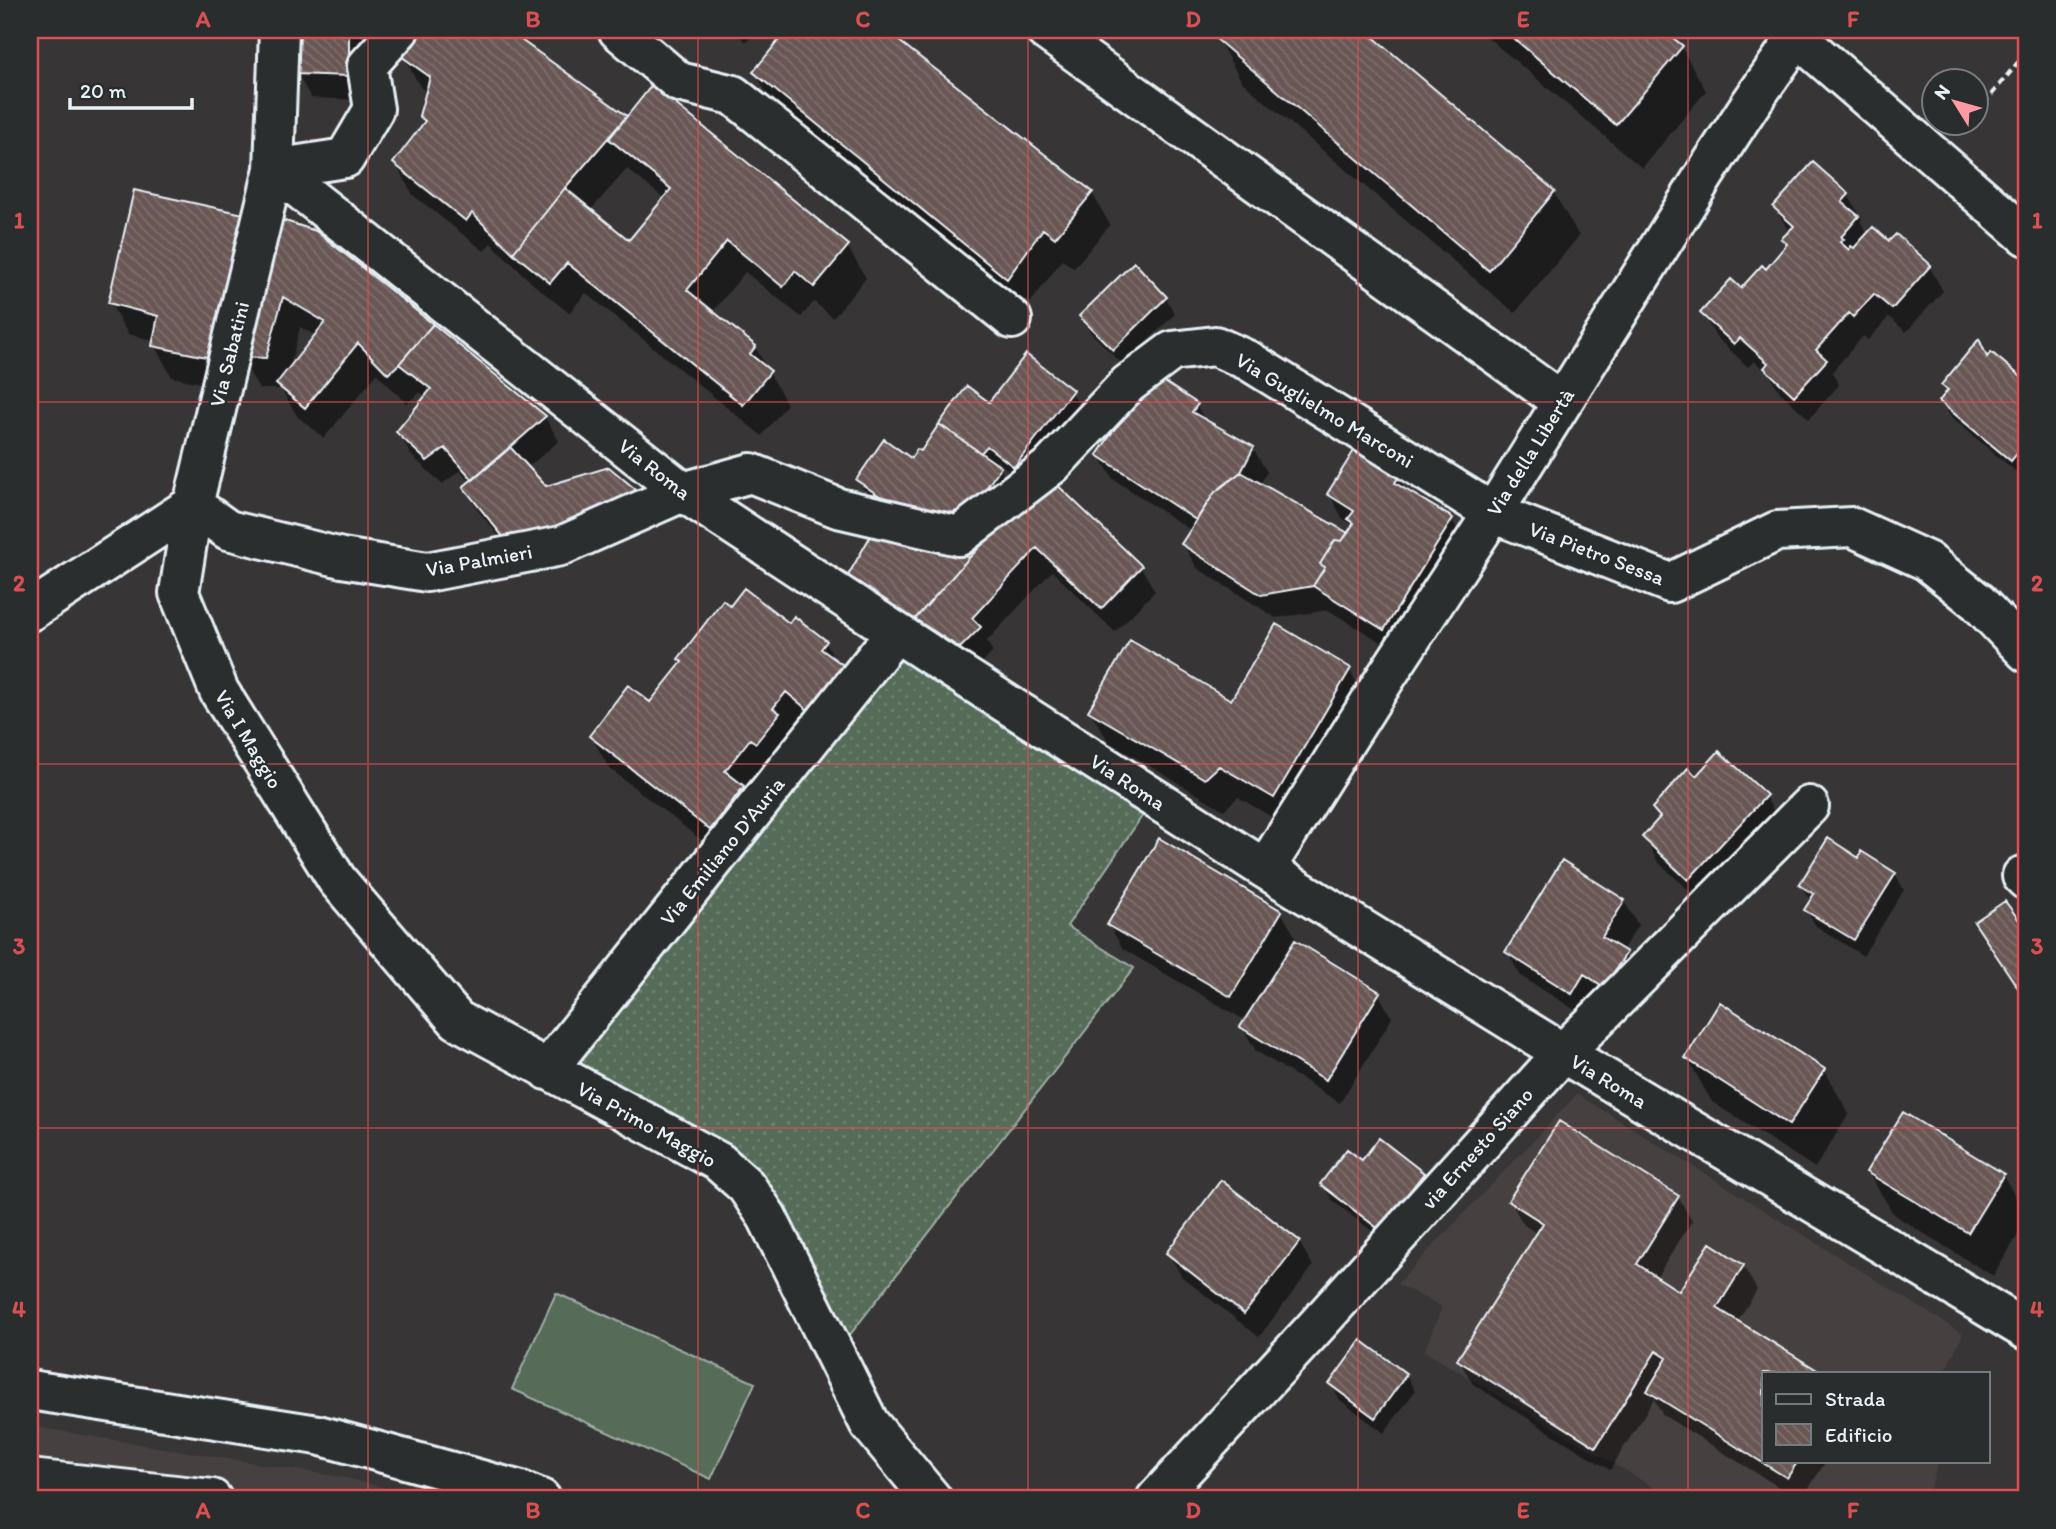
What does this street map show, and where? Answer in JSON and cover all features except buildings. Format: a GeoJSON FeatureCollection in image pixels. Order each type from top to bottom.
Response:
{"type":"FeatureCollection","features":[{"type":"Feature","properties":{"kind":"street","name":"Via Sabatini"},"geometry":{"type":"LineString","coordinates":[[192,505],[270,186],[279,30]]}},
{"type":"Feature","properties":{"kind":"street"},"geometry":{"type":"LineString","coordinates":[[270,186],[345,158],[374,109],[367,66],[399,30]]}},
{"type":"Feature","properties":{"kind":"street"},"geometry":{"type":"LineString","coordinates":[[618,30],[679,82],[733,95],[1012,319]]}},
{"type":"Feature","properties":{"kind":"street"},"geometry":{"type":"LineString","coordinates":[[1045,30],[1562,402]]}},
{"type":"Feature","properties":{"kind":"street"},"geometry":{"type":"LineString","coordinates":[[1793,33],[2026,236]]}},
{"type":"Feature","properties":{"kind":"street","name":"Via della Libertà"},"geometry":{"type":"LineString","coordinates":[[1265,869],[1493,513],[1793,33]]}},
{"type":"Feature","properties":{"kind":"street","name":"Via Roma"},"geometry":{"type":"LineString","coordinates":[[270,186],[683,492],[896,632],[1265,869],[1563,1053],[2026,1330]]}},
{"type":"Feature","properties":{"kind":"street","name":"Via Guglielmo Marconi"},"geometry":{"type":"LineString","coordinates":[[683,492],[751,473],[838,508],[960,536],[1052,465],[1128,384],[1172,351],[1214,346],[1249,361],[1493,513]]}},
{"type":"Feature","properties":{"kind":"street","name":"Via Palmieri"},"geometry":{"type":"LineString","coordinates":[[192,505],[228,530],[342,558],[427,572],[561,546],[683,492]]}},
{"type":"Feature","properties":{"kind":"street"},"geometry":{"type":"LineString","coordinates":[[30,611],[192,505]]}},
{"type":"Feature","properties":{"kind":"street","name":"Via I Maggio"},"geometry":{"type":"LineString","coordinates":[[192,505],[179,593],[219,691],[337,880],[392,945]]}},
{"type":"Feature","properties":{"kind":"street","name":"Via Pietro Sessa"},"geometry":{"type":"LineString","coordinates":[[1493,513],[1670,583],[1777,531],[1852,527],[1927,561],[1978,602],[2026,652]]}},
{"type":"Feature","properties":{"kind":"street","name":"Via Emiliano D'Auria"},"geometry":{"type":"LineString","coordinates":[[547,1070],[896,632]]}},
{"type":"Feature","properties":{"kind":"street","name":"via Ernesto Siano"},"geometry":{"type":"LineString","coordinates":[[1156,1499],[1563,1053],[1809,806]]}},
{"type":"Feature","properties":{"kind":"street","name":"Via Primo Maggio"},"geometry":{"type":"LineString","coordinates":[[392,945],[457,1020],[719,1162],[746,1186],[767,1217],[869,1423],[932,1499]]}},
{"type":"Feature","properties":{"kind":"street"},"geometry":{"type":"LineString","coordinates":[[30,1390],[318,1435],[521,1491],[541,1499]]}},
{"type":"Feature","properties":{"kind":"street"},"geometry":{"type":"LineString","coordinates":[[30,1479],[212,1499]]}},
{"type":"Feature","properties":{"kind":"path"},"geometry":{"type":"LineString","coordinates":[[1990,96],[2026,53]]}},
{"type":"Feature","properties":{"kind":"shaded area"},"geometry":{"type":"Polygon","coordinates":[[[1577,1094],[1963,1334],[1944,1372],[1762,1372],[1762,1462],[1939,1462],[1927,1499],[1673,1499],[1424,1351],[1442,1307],[1397,1284],[1577,1094]]]}},
{"type":"Feature","properties":{"kind":"shaded area"},"geometry":{"type":"Polygon","coordinates":[[[30,1426],[347,1478],[426,1499],[30,1499],[30,1426]]]}},
{"type":"Feature","properties":{"kind":"green space"},"geometry":{"type":"Polygon","coordinates":[[[875,636],[1147,809],[1067,926],[1134,968],[842,1345],[768,1193],[542,1061],[875,636]]]}},
{"type":"Feature","properties":{"kind":"green space"},"geometry":{"type":"Polygon","coordinates":[[[556,1293],[755,1383],[711,1479],[512,1389],[556,1293]]]}}]}
